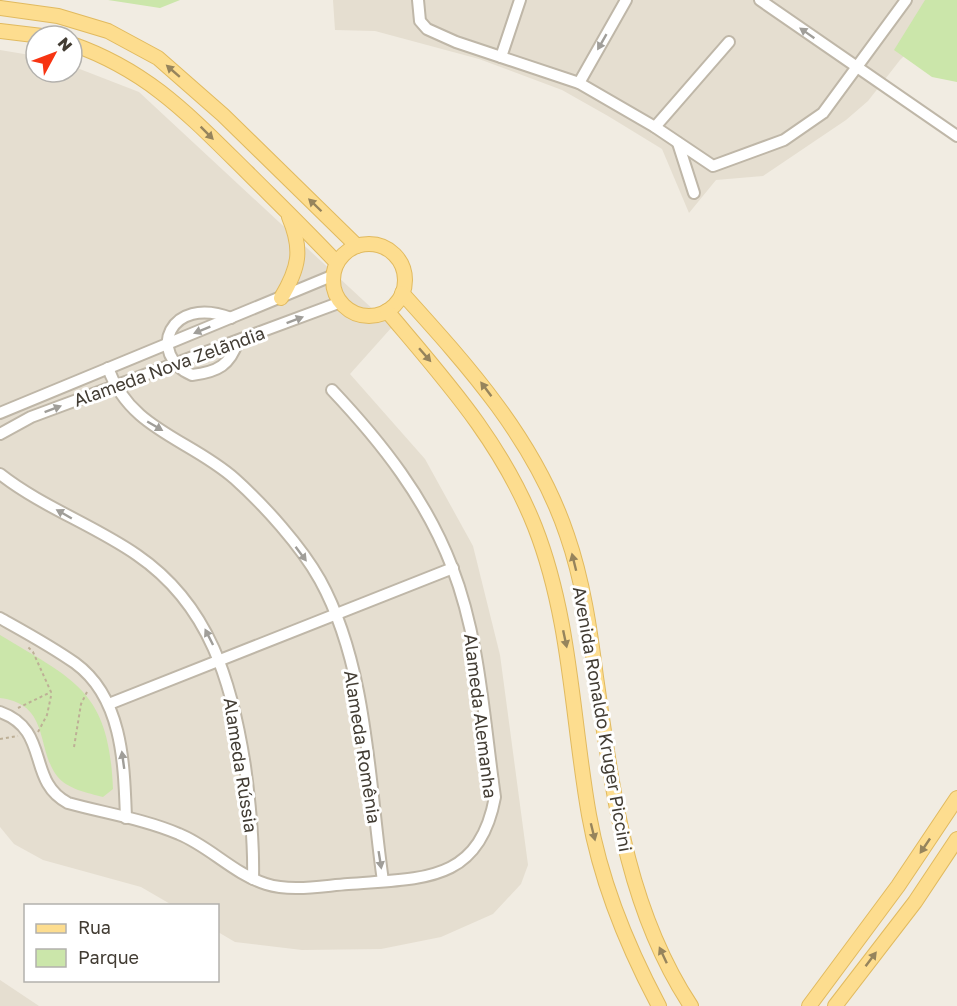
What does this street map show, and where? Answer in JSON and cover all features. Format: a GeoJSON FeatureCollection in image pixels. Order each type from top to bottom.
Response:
{"type":"FeatureCollection","features":[{"type":"Feature","properties":{"kind":"main road"},"geometry":{"type":"LineString","coordinates":[[0,8],[48,14],[108,31],[158,58],[223,116],[357,246]]}},
{"type":"Feature","properties":{"kind":"main road"},"geometry":{"type":"LineString","coordinates":[[0,31],[24,34]]}},
{"type":"Feature","properties":{"kind":"main road"},"geometry":{"type":"LineString","coordinates":[[84,48],[139,75],[175,100],[287,212],[335,269]]}},
{"type":"Feature","properties":{"kind":"main road"},"geometry":{"type":"LineString","coordinates":[[281,298],[297,265],[299,251],[287,212]]}},
{"type":"Feature","properties":{"kind":"main road"},"geometry":{"type":"LineString","coordinates":[[357,246],[380,246],[391,251],[404,270],[402,293],[387,311],[371,316],[354,313],[341,302],[336,294],[335,269],[342,255],[357,246]]}},
{"type":"Feature","properties":{"kind":"main road","name":"Avenida Ronaldo Kruger Piccini"},"geometry":{"type":"LineString","coordinates":[[402,293],[482,382],[543,474],[568,536],[587,612],[622,841],[634,888],[675,982],[691,1006]]}},
{"type":"Feature","properties":{"kind":"main road","name":"Avenida Ronaldo Kruger Piccini"},"geometry":{"type":"LineString","coordinates":[[387,311],[470,409],[512,478],[535,527],[551,576],[567,646],[589,817],[610,897],[627,942],[659,1006]]}},
{"type":"Feature","properties":{"kind":"main road"},"geometry":{"type":"LineString","coordinates":[[809,1006],[898,886],[957,798]]}},
{"type":"Feature","properties":{"kind":"main road"},"geometry":{"type":"LineString","coordinates":[[835,1006],[915,902],[957,839]]}},
{"type":"Feature","properties":{"kind":"street"},"geometry":{"type":"LineString","coordinates":[[417,0],[420,21],[427,29],[579,83],[654,127],[713,166],[784,140],[823,113],[906,0]]}},
{"type":"Feature","properties":{"kind":"street"},"geometry":{"type":"LineString","coordinates":[[501,57],[520,0]]}},
{"type":"Feature","properties":{"kind":"street"},"geometry":{"type":"LineString","coordinates":[[579,83],[626,0]]}},
{"type":"Feature","properties":{"kind":"street"},"geometry":{"type":"LineString","coordinates":[[760,0],[957,136]]}},
{"type":"Feature","properties":{"kind":"street"},"geometry":{"type":"LineString","coordinates":[[654,127],[729,42]]}},
{"type":"Feature","properties":{"kind":"street"},"geometry":{"type":"LineString","coordinates":[[678,143],[694,193]]}},
{"type":"Feature","properties":{"kind":"street","name":"Alameda Nova Zelãndia"},"geometry":{"type":"LineString","coordinates":[[0,413],[281,298],[335,269]]}},
{"type":"Feature","properties":{"kind":"street","name":"Alameda Nova Zelãndia"},"geometry":{"type":"LineString","coordinates":[[0,434],[31,417],[341,302]]}},
{"type":"Feature","properties":{"kind":"street"},"geometry":{"type":"LineString","coordinates":[[231,318],[214,311],[189,314],[179,319],[171,329],[168,344],[175,363],[181,370],[192,375],[205,374],[226,364],[232,358],[238,341]]}},
{"type":"Feature","properties":{"kind":"street","name":"Alameda Romênia"},"geometry":{"type":"LineString","coordinates":[[108,368],[115,386],[126,403],[147,422],[188,445],[235,478],[273,518],[319,579],[335,614],[348,655],[363,728],[383,881]]}},
{"type":"Feature","properties":{"kind":"street","name":"Alameda Alemanha"},"geometry":{"type":"LineString","coordinates":[[5,710],[33,739],[47,784],[53,795],[68,803],[179,834],[253,879],[267,885],[296,888],[421,878],[444,871],[478,846],[490,823],[495,797],[467,614],[453,568],[436,531],[407,480],[375,436],[332,390]]}},
{"type":"Feature","properties":{"kind":"street","name":"Alameda Rússia"},"geometry":{"type":"LineString","coordinates":[[0,474],[136,554],[163,575],[184,599],[208,633],[220,660],[237,718],[249,794],[253,879]]}},
{"type":"Feature","properties":{"kind":"street"},"geometry":{"type":"LineString","coordinates":[[109,704],[453,568]]}},
{"type":"Feature","properties":{"kind":"street"},"geometry":{"type":"LineString","coordinates":[[0,618],[76,664],[92,680],[109,704],[124,760],[126,818]]}},
{"type":"Feature","properties":{"kind":"path"},"geometry":{"type":"LineString","coordinates":[[5,710],[20,708],[51,692],[33,652],[24,642]]}},
{"type":"Feature","properties":{"kind":"path"},"geometry":{"type":"LineString","coordinates":[[74,747],[81,704],[92,680]]}},
{"type":"Feature","properties":{"kind":"shaded area"},"geometry":{"type":"Polygon","coordinates":[[[333,0],[951,0],[944,16],[900,60],[868,101],[846,120],[763,176],[716,180],[689,213],[662,149],[608,116],[562,90],[479,59],[375,31],[335,30],[333,0]]]}},
{"type":"Feature","properties":{"kind":"shaded area"},"geometry":{"type":"Polygon","coordinates":[[[0,50],[24,54],[24,84],[84,84],[84,71],[139,92],[392,327],[350,374],[425,459],[473,546],[500,655],[528,865],[521,884],[493,914],[441,937],[381,949],[302,950],[235,942],[219,933],[219,904],[170,904],[141,887],[43,860],[14,844],[0,827],[0,50]]]}},
{"type":"Feature","properties":{"kind":"shaded area"},"geometry":{"type":"Polygon","coordinates":[[[0,980],[39,1006],[0,1006],[0,980]]]}},
{"type":"Feature","properties":{"kind":"green space"},"geometry":{"type":"Polygon","coordinates":[[[108,0],[180,0],[160,8],[108,0]]]}},
{"type":"Feature","properties":{"kind":"green space"},"geometry":{"type":"Polygon","coordinates":[[[925,0],[957,0],[957,82],[932,77],[894,50],[925,0]]]}},
{"type":"Feature","properties":{"kind":"green space"},"geometry":{"type":"Polygon","coordinates":[[[0,635],[68,678],[84,692],[96,709],[110,756],[113,789],[103,797],[78,790],[61,780],[51,765],[34,718],[27,709],[16,702],[0,698],[0,635]]]}}]}
